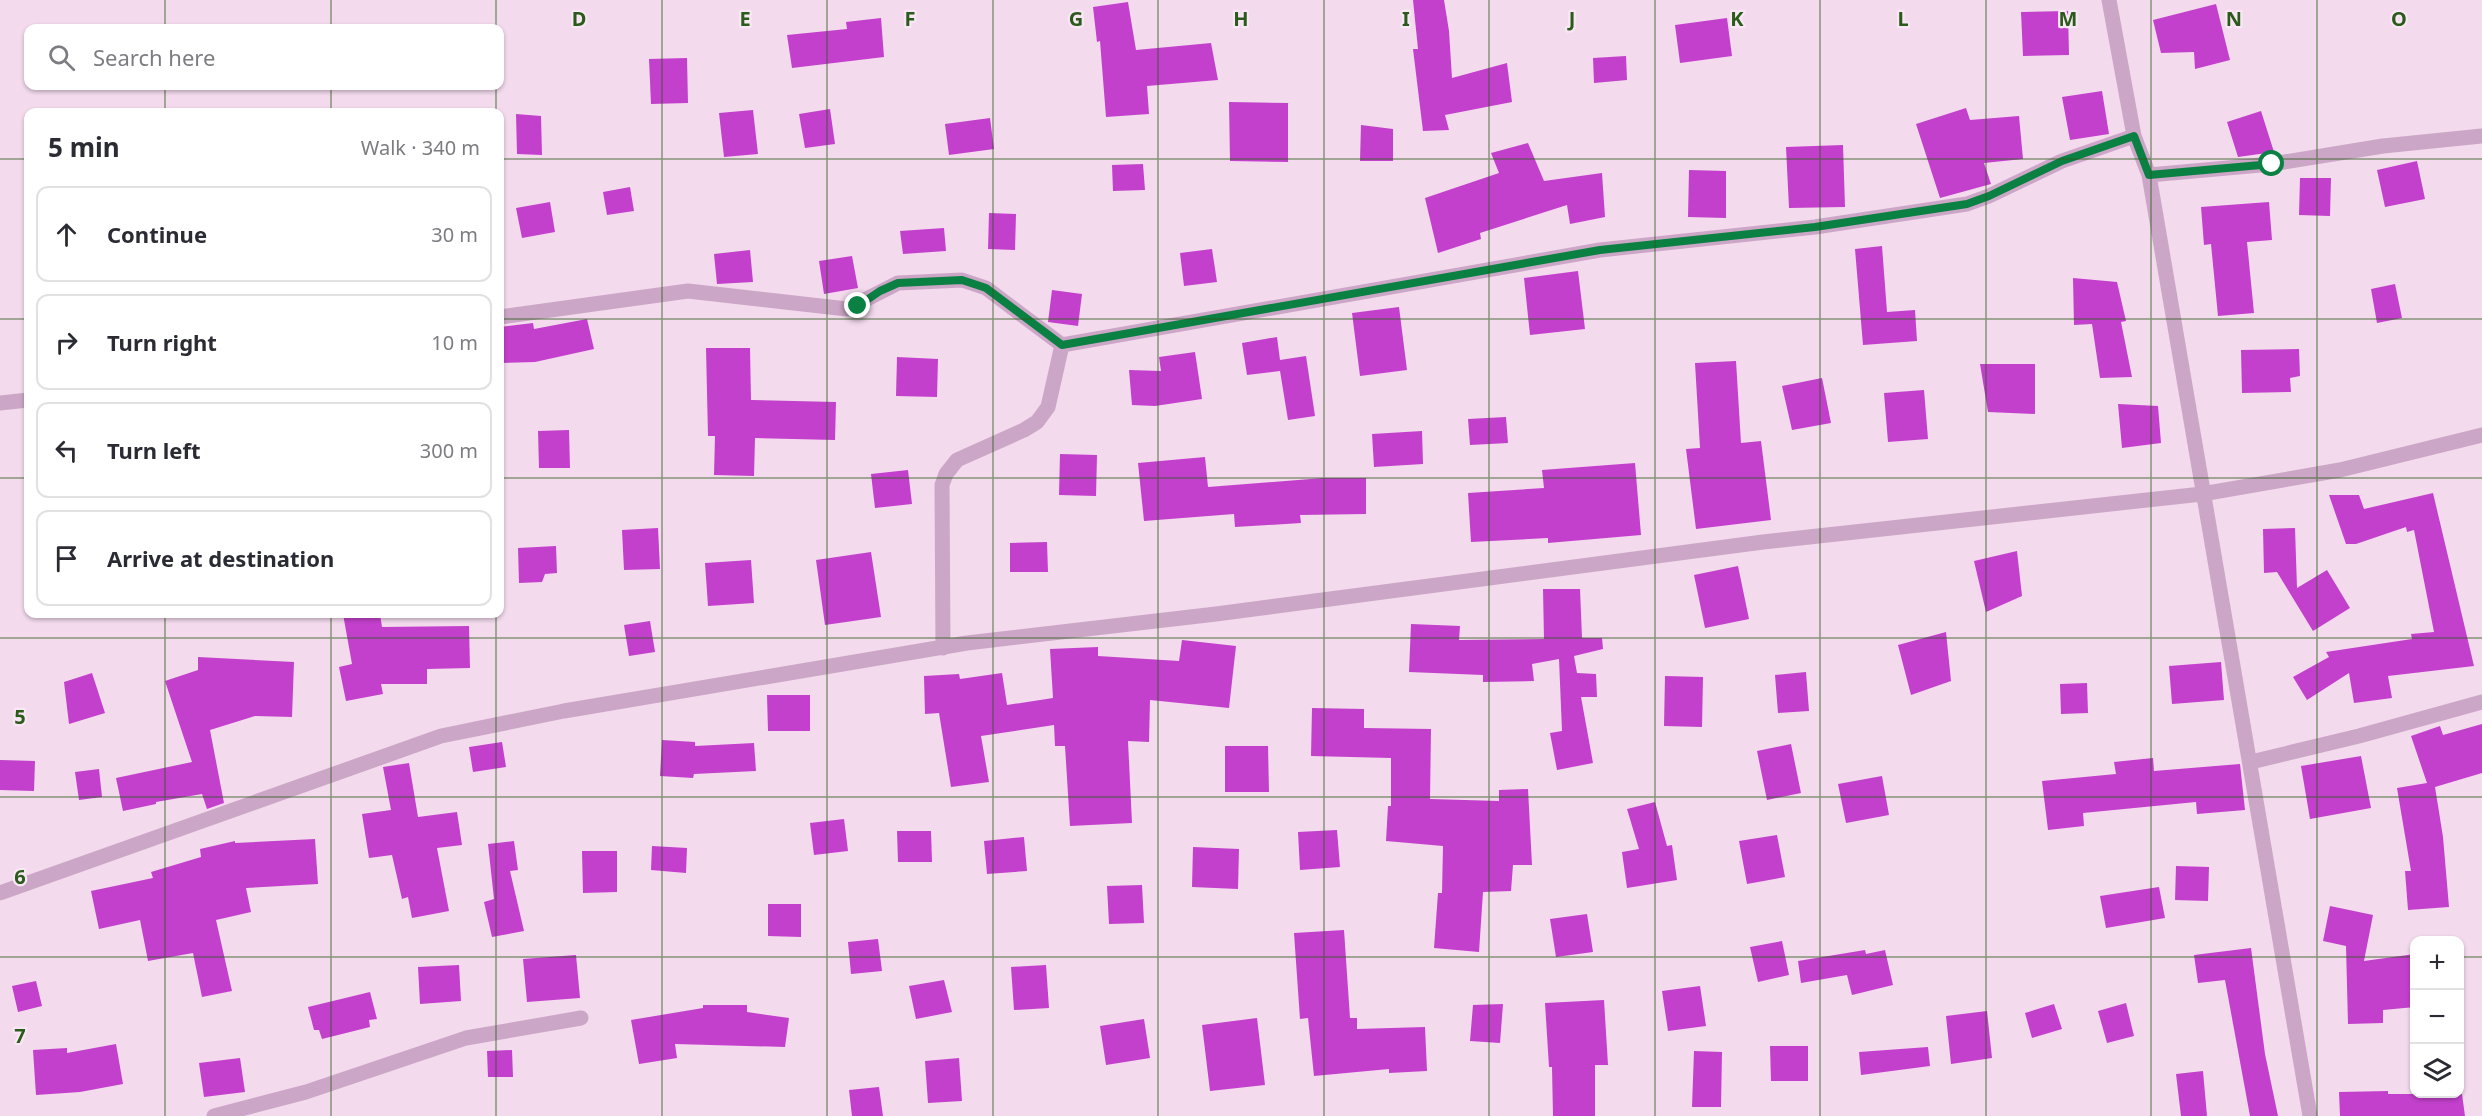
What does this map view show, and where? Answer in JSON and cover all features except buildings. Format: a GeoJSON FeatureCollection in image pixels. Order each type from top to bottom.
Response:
{"type":"FeatureCollection","features":[{"type":"Feature","properties":{"kind":"street"},"geometry":{"type":"LineString","coordinates":[[2109,0],[2134,136],[2149,175],[2310,1116]]}},
{"type":"Feature","properties":{"kind":"street"},"geometry":{"type":"LineString","coordinates":[[504,316],[688,291],[847,309],[898,283],[962,280],[986,288],[1062,345],[1600,250],[1815,227],[1967,204],[2062,161],[2134,136]]}},
{"type":"Feature","properties":{"kind":"street"},"geometry":{"type":"LineString","coordinates":[[2149,175],[2272,164],[2383,146],[2482,136]]}},
{"type":"Feature","properties":{"kind":"street"},"geometry":{"type":"LineString","coordinates":[[943,648],[942,485],[946,474],[957,460],[1037,422],[1048,407],[1062,345]]}},
{"type":"Feature","properties":{"kind":"street"},"geometry":{"type":"LineString","coordinates":[[0,403],[24,400]]}},
{"type":"Feature","properties":{"kind":"street"},"geometry":{"type":"LineString","coordinates":[[0,893],[441,736],[564,711],[967,643],[1228,612],[1763,542],[2202,494],[2340,470],[2482,435]]}},
{"type":"Feature","properties":{"kind":"street"},"geometry":{"type":"LineString","coordinates":[[2251,762],[2359,736],[2482,702]]}},
{"type":"Feature","properties":{"kind":"street"},"geometry":{"type":"LineString","coordinates":[[214,1116],[306,1092],[465,1038],[581,1018]]}},
{"type":"Feature","properties":{"kind":"route"},"geometry":{"type":"LineString","coordinates":[[858,306],[880,291],[898,283],[962,280],[986,288],[1062,345],[1600,250],[1815,227],[1967,204],[2062,161],[2134,136],[2149,175],[2272,164]]}}]}
